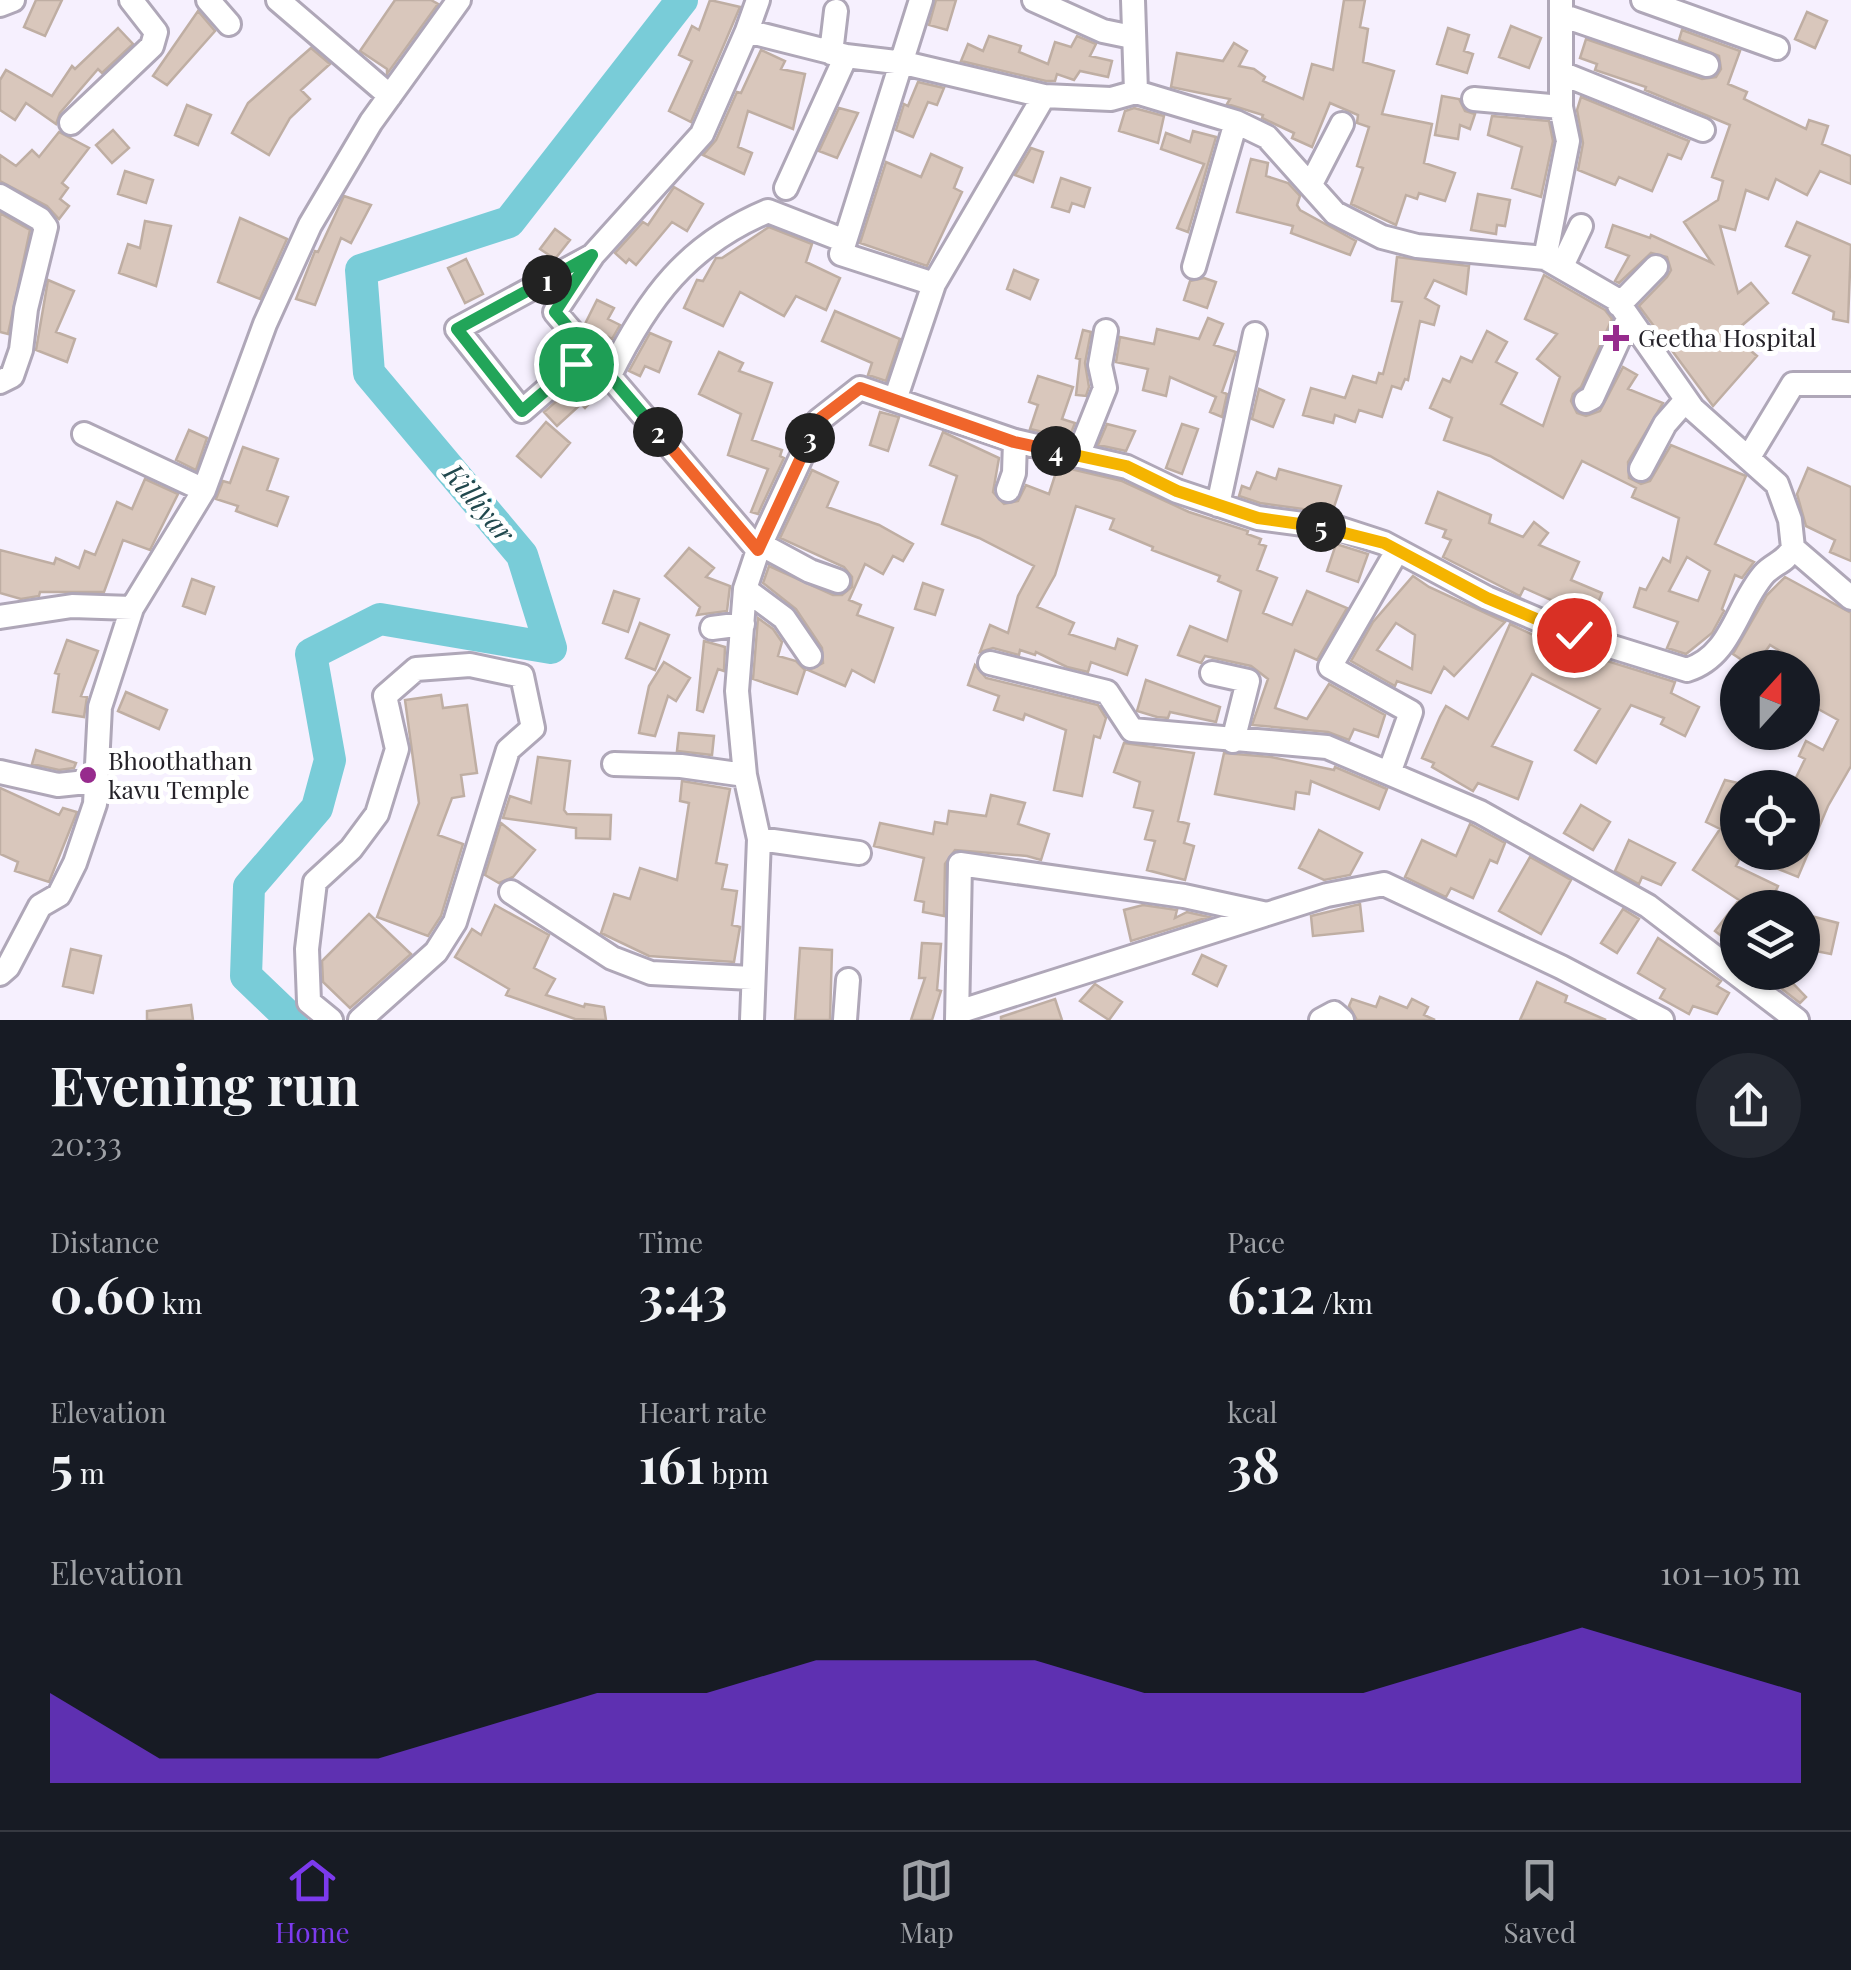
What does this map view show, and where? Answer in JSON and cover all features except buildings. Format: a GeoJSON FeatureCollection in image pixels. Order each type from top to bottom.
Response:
{"type":"FeatureCollection","features":[{"type":"Feature","properties":{"kind":"street"},"geometry":{"type":"LineString","coordinates":[[71,123],[152,46],[156,32],[131,0]]}},
{"type":"Feature","properties":{"kind":"street"},"geometry":{"type":"LineString","coordinates":[[208,0],[230,24]]}},
{"type":"Feature","properties":{"kind":"street"},"geometry":{"type":"LineString","coordinates":[[278,0],[390,96]]}},
{"type":"Feature","properties":{"kind":"street"},"geometry":{"type":"LineString","coordinates":[[0,974],[8,967],[40,906],[59,894],[75,863],[95,804],[100,707],[132,608],[204,490],[265,324],[310,225],[390,96],[459,0]]}},
{"type":"Feature","properties":{"kind":"street"},"geometry":{"type":"LineString","coordinates":[[758,0],[702,134],[592,255],[555,312],[759,547],[838,581]]}},
{"type":"Feature","properties":{"kind":"street"},"geometry":{"type":"LineString","coordinates":[[921,0],[904,64],[841,254],[934,284]]}},
{"type":"Feature","properties":{"kind":"street"},"geometry":{"type":"LineString","coordinates":[[1034,0],[1103,30],[1132,37]]}},
{"type":"Feature","properties":{"kind":"street"},"geometry":{"type":"LineString","coordinates":[[1133,0],[1136,92]]}},
{"type":"Feature","properties":{"kind":"street"},"geometry":{"type":"LineString","coordinates":[[1643,0],[1777,48]]}},
{"type":"Feature","properties":{"kind":"street"},"geometry":{"type":"LineString","coordinates":[[1553,262],[1568,141],[1562,108],[1561,8],[1707,64]]}},
{"type":"Feature","properties":{"kind":"street"},"geometry":{"type":"LineString","coordinates":[[786,188],[838,54],[836,11]]}},
{"type":"Feature","properties":{"kind":"street"},"geometry":{"type":"LineString","coordinates":[[747,31],[838,54],[904,64],[1044,96],[1111,99],[1136,92],[1236,122],[1267,137],[1335,213],[1382,238],[1417,246],[1553,262],[1624,312],[1686,400],[1777,484],[1790,520],[1792,548],[1789,556],[1764,574],[1715,654],[1687,670],[1574,635],[1341,529],[1258,518],[1177,491],[1126,466],[1014,442],[860,388],[818,420],[759,547],[746,588],[737,691],[745,775],[759,839],[752,1020]]}},
{"type":"Feature","properties":{"kind":"street"},"geometry":{"type":"LineString","coordinates":[[1562,73],[1703,130]]}},
{"type":"Feature","properties":{"kind":"street"},"geometry":{"type":"LineString","coordinates":[[896,398],[934,284],[1044,96]]}},
{"type":"Feature","properties":{"kind":"street"},"geometry":{"type":"LineString","coordinates":[[1474,99],[1562,108]]}},
{"type":"Feature","properties":{"kind":"street"},"geometry":{"type":"LineString","coordinates":[[1194,267],[1236,122]]}},
{"type":"Feature","properties":{"kind":"street"},"geometry":{"type":"LineString","coordinates":[[1312,184],[1342,124]]}},
{"type":"Feature","properties":{"kind":"street"},"geometry":{"type":"LineString","coordinates":[[0,196],[40,219],[46,227],[26,310],[21,350],[12,376],[0,382]]}},
{"type":"Feature","properties":{"kind":"street"},"geometry":{"type":"LineString","coordinates":[[610,375],[638,318],[654,298],[731,227],[768,212],[845,241]]}},
{"type":"Feature","properties":{"kind":"street"},"geometry":{"type":"LineString","coordinates":[[1553,262],[1581,226]]}},
{"type":"Feature","properties":{"kind":"street"},"geometry":{"type":"LineString","coordinates":[[576,364],[522,411],[457,329],[592,255]]}},
{"type":"Feature","properties":{"kind":"street"},"geometry":{"type":"LineString","coordinates":[[1586,401],[1592,398],[1624,312],[1656,267]]}},
{"type":"Feature","properties":{"kind":"street"},"geometry":{"type":"LineString","coordinates":[[1078,456],[1104,388],[1100,365],[1106,331]]}},
{"type":"Feature","properties":{"kind":"street"},"geometry":{"type":"LineString","coordinates":[[1218,504],[1255,334]]}},
{"type":"Feature","properties":{"kind":"street"},"geometry":{"type":"LineString","coordinates":[[1748,457],[1793,384],[1851,384]]}},
{"type":"Feature","properties":{"kind":"street"},"geometry":{"type":"LineString","coordinates":[[1641,469],[1665,424],[1686,400]]}},
{"type":"Feature","properties":{"kind":"street"},"geometry":{"type":"LineString","coordinates":[[84,434],[204,490]]}},
{"type":"Feature","properties":{"kind":"street"},"geometry":{"type":"LineString","coordinates":[[1008,490],[1014,473],[1014,442]]}},
{"type":"Feature","properties":{"kind":"street"},"geometry":{"type":"LineString","coordinates":[[1792,548],[1851,598]]}},
{"type":"Feature","properties":{"kind":"street"},"geometry":{"type":"LineString","coordinates":[[1392,765],[1411,712],[1330,667],[1397,552]]}},
{"type":"Feature","properties":{"kind":"street"},"geometry":{"type":"LineString","coordinates":[[746,588],[784,618],[810,656]]}},
{"type":"Feature","properties":{"kind":"street"},"geometry":{"type":"LineString","coordinates":[[0,618],[72,606],[132,608]]}},
{"type":"Feature","properties":{"kind":"street"},"geometry":{"type":"LineString","coordinates":[[712,628],[743,624]]}},
{"type":"Feature","properties":{"kind":"street"},"geometry":{"type":"LineString","coordinates":[[990,662],[1106,692],[1116,701],[1132,730],[1326,748],[1480,812],[1648,906],[1796,1020]]}},
{"type":"Feature","properties":{"kind":"street"},"geometry":{"type":"LineString","coordinates":[[292,1020],[310,1002],[308,949],[315,882],[350,850],[376,814],[397,749],[385,696],[416,669],[470,665],[522,676],[532,728],[508,750],[455,922],[436,952],[360,1020]]}},
{"type":"Feature","properties":{"kind":"street"},"geometry":{"type":"LineString","coordinates":[[1212,673],[1248,681],[1233,741]]}},
{"type":"Feature","properties":{"kind":"street"},"geometry":{"type":"LineString","coordinates":[[614,764],[681,766],[745,775]]}},
{"type":"Feature","properties":{"kind":"street"},"geometry":{"type":"LineString","coordinates":[[0,772],[58,784],[96,781]]}},
{"type":"Feature","properties":{"kind":"street"},"geometry":{"type":"LineString","coordinates":[[759,839],[859,853]]}},
{"type":"Feature","properties":{"kind":"street"},"geometry":{"type":"LineString","coordinates":[[1268,914],[1184,896],[960,864],[957,1016],[1327,895],[1384,884],[1561,967],[1662,1020]]}},
{"type":"Feature","properties":{"kind":"street"},"geometry":{"type":"LineString","coordinates":[[511,892],[612,958],[651,973],[752,978]]}},
{"type":"Feature","properties":{"kind":"street"},"geometry":{"type":"LineString","coordinates":[[845,1020],[848,980]]}},
{"type":"Feature","properties":{"kind":"street"},"geometry":{"type":"LineString","coordinates":[[310,1002],[331,1020]]}},
{"type":"Feature","properties":{"kind":"street"},"geometry":{"type":"LineString","coordinates":[[1321,1020],[1334,1013],[1342,1020]]}},
{"type":"Feature","properties":{"kind":"waterway","name":"Killiyar"},"geometry":{"type":"LineString","coordinates":[[292,1020],[246,976],[249,887],[317,808],[330,760],[311,654],[380,619],[551,648],[522,555],[369,373],[361,270],[509,222],[682,0]]}},
{"type":"Feature","properties":{"kind":"place","name":"Geetha Hospital"},"geometry":{"type":"Point","coordinates":[1616,338]}},
{"type":"Feature","properties":{"kind":"place","name":"Bhoothathan kavu Temple"},"geometry":{"type":"Point","coordinates":[88,775]}},
{"type":"Feature","properties":{"kind":"route"},"geometry":{"type":"LineString","coordinates":[[576,364],[522,411],[457,329],[592,255],[555,312],[758,550],[818,420],[860,388],[1014,442],[1126,466],[1177,491],[1258,518],[1341,529],[1384,543],[1487,598],[1574,635]]}}]}
